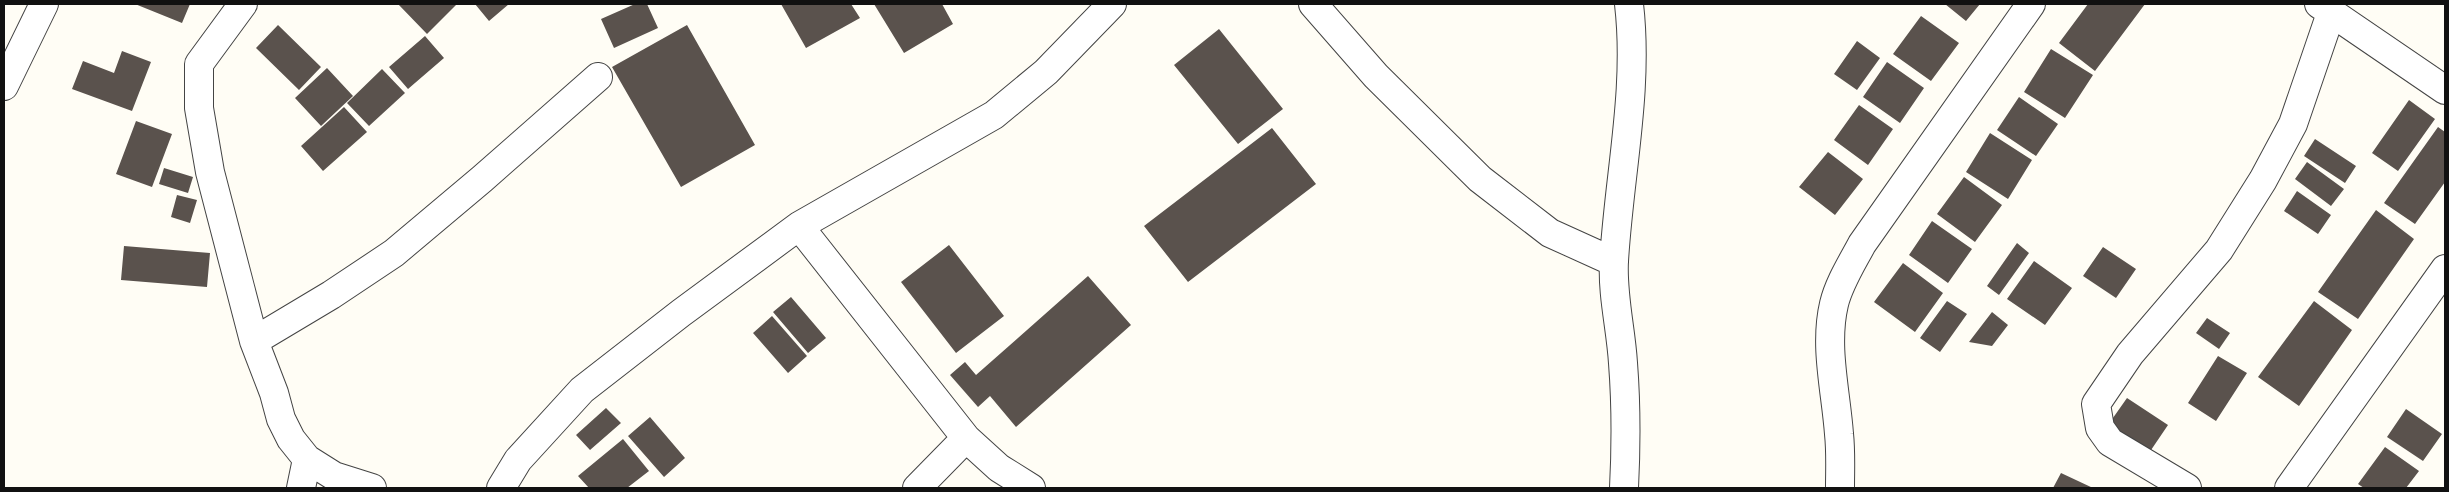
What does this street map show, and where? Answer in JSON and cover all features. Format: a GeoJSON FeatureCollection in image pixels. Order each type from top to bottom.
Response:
{"type":"FeatureCollection","features":[{"type":"Feature","properties":{"kind":"street"},"geometry":{"type":"LineString","coordinates":[[4,86],[44,4]]}},
{"type":"Feature","properties":{"kind":"street"},"geometry":{"type":"LineString","coordinates":[[243,4],[198,64],[199,108],[210,172],[254,341],[274,393],[281,418],[292,439],[307,459],[334,476],[372,488]]}},
{"type":"Feature","properties":{"kind":"street"},"geometry":{"type":"LineString","coordinates":[[501,488],[518,460],[546,427],[582,390],[682,312],[799,226],[994,115],[1046,72],[1112,4]]}},
{"type":"Feature","properties":{"kind":"street"},"geometry":{"type":"LineString","coordinates":[[1313,4],[1376,76],[1480,180],[1550,233],[1614,262]]}},
{"type":"Feature","properties":{"kind":"street"},"geometry":{"type":"LineString","coordinates":[[1624,488],[1623,363],[1615,293],[1614,262],[1622,189],[1632,58],[1633,39],[1629,4]]}},
{"type":"Feature","properties":{"kind":"street"},"geometry":{"type":"LineString","coordinates":[[1840,488],[1839,435],[1831,326],[1834,304],[1843,279],[1862,244],[2031,4]]}},
{"type":"Feature","properties":{"kind":"street"},"geometry":{"type":"LineString","coordinates":[[2187,488],[2110,442],[2100,428],[2096,404],[2130,354],[2220,250],[2263,180],[2292,124],[2325,8],[2445,90]]}},
{"type":"Feature","properties":{"kind":"street"},"geometry":{"type":"LineString","coordinates":[[254,341],[331,295],[394,253],[598,77]]}},
{"type":"Feature","properties":{"kind":"street"},"geometry":{"type":"LineString","coordinates":[[799,226],[966,438],[999,468],[1031,488]]}},
{"type":"Feature","properties":{"kind":"street"},"geometry":{"type":"LineString","coordinates":[[2289,488],[2445,269]]}},
{"type":"Feature","properties":{"kind":"street"},"geometry":{"type":"LineString","coordinates":[[917,488],[966,438]]}},
{"type":"Feature","properties":{"kind":"street"},"geometry":{"type":"LineString","coordinates":[[301,488],[307,459]]}},
{"type":"Feature","properties":{"kind":"building"},"geometry":{"type":"Polygon","coordinates":[[[135,4],[190,4],[182,23],[135,4]]]}},
{"type":"Feature","properties":{"kind":"building"},"geometry":{"type":"Polygon","coordinates":[[[398,4],[457,4],[427,34],[398,4]]]}},
{"type":"Feature","properties":{"kind":"building"},"geometry":{"type":"Polygon","coordinates":[[[475,4],[509,4],[489,21],[475,4]]]}},
{"type":"Feature","properties":{"kind":"building"},"geometry":{"type":"Polygon","coordinates":[[[635,4],[647,4],[658,28],[614,48],[601,19],[635,4]]]}},
{"type":"Feature","properties":{"kind":"building"},"geometry":{"type":"Polygon","coordinates":[[[781,4],[851,4],[860,18],[806,48],[781,4]]]}},
{"type":"Feature","properties":{"kind":"building"},"geometry":{"type":"Polygon","coordinates":[[[874,4],[942,4],[953,24],[904,53],[874,4]]]}},
{"type":"Feature","properties":{"kind":"building"},"geometry":{"type":"Polygon","coordinates":[[[1945,4],[1980,4],[1966,21],[1945,4]]]}},
{"type":"Feature","properties":{"kind":"building"},"geometry":{"type":"Polygon","coordinates":[[[2088,4],[2145,4],[2095,71],[2059,43],[2088,4]]]}},
{"type":"Feature","properties":{"kind":"building"},"geometry":{"type":"Polygon","coordinates":[[[1921,16],[1959,43],[1931,81],[1893,54],[1921,16]]]}},
{"type":"Feature","properties":{"kind":"building"},"geometry":{"type":"Polygon","coordinates":[[[278,25],[321,67],[299,90],[256,48],[278,25]]]}},
{"type":"Feature","properties":{"kind":"building"},"geometry":{"type":"Polygon","coordinates":[[[687,25],[755,145],[681,187],[612,67],[687,25]]]}},
{"type":"Feature","properties":{"kind":"building"},"geometry":{"type":"Polygon","coordinates":[[[1219,29],[1283,109],[1238,144],[1174,65],[1219,29]]]}},
{"type":"Feature","properties":{"kind":"building"},"geometry":{"type":"Polygon","coordinates":[[[425,36],[444,58],[408,89],[389,67],[425,36]]]}},
{"type":"Feature","properties":{"kind":"building"},"geometry":{"type":"Polygon","coordinates":[[[1857,41],[1880,58],[1857,90],[1834,74],[1857,41]]]}},
{"type":"Feature","properties":{"kind":"building"},"geometry":{"type":"Polygon","coordinates":[[[2051,49],[2093,75],[2065,118],[2024,92],[2051,49]]]}},
{"type":"Feature","properties":{"kind":"building"},"geometry":{"type":"Polygon","coordinates":[[[122,51],[151,62],[132,111],[72,89],[83,61],[114,73],[122,51]]]}},
{"type":"Feature","properties":{"kind":"building"},"geometry":{"type":"Polygon","coordinates":[[[1887,62],[1924,88],[1900,123],[1863,97],[1887,62]]]}},
{"type":"Feature","properties":{"kind":"building"},"geometry":{"type":"Polygon","coordinates":[[[327,68],[353,96],[321,126],[295,98],[327,68]]]}},
{"type":"Feature","properties":{"kind":"building"},"geometry":{"type":"Polygon","coordinates":[[[382,69],[405,93],[369,126],[347,103],[382,69]]]}},
{"type":"Feature","properties":{"kind":"building"},"geometry":{"type":"Polygon","coordinates":[[[2019,97],[2058,124],[2036,156],[1997,130],[2019,97]]]}},
{"type":"Feature","properties":{"kind":"building"},"geometry":{"type":"Polygon","coordinates":[[[2409,100],[2435,119],[2398,171],[2372,153],[2409,100]]]}},
{"type":"Feature","properties":{"kind":"building"},"geometry":{"type":"Polygon","coordinates":[[[1859,105],[1893,129],[1868,165],[1834,140],[1859,105]]]}},
{"type":"Feature","properties":{"kind":"building"},"geometry":{"type":"Polygon","coordinates":[[[344,107],[367,132],[323,171],[301,146],[344,107]]]}},
{"type":"Feature","properties":{"kind":"building"},"geometry":{"type":"Polygon","coordinates":[[[136,121],[172,134],[152,187],[116,174],[136,121]]]}},
{"type":"Feature","properties":{"kind":"building"},"geometry":{"type":"Polygon","coordinates":[[[2438,127],[2445,132],[2445,182],[2415,224],[2384,203],[2438,127]]]}},
{"type":"Feature","properties":{"kind":"building"},"geometry":{"type":"Polygon","coordinates":[[[1272,128],[1316,184],[1188,282],[1144,226],[1272,128]]]}},
{"type":"Feature","properties":{"kind":"building"},"geometry":{"type":"Polygon","coordinates":[[[1990,133],[2032,160],[2008,199],[1966,172],[1990,133]]]}},
{"type":"Feature","properties":{"kind":"building"},"geometry":{"type":"Polygon","coordinates":[[[2315,139],[2356,166],[2345,183],[2304,156],[2315,139]]]}},
{"type":"Feature","properties":{"kind":"building"},"geometry":{"type":"Polygon","coordinates":[[[1828,152],[1863,179],[1835,215],[1799,187],[1828,152]]]}},
{"type":"Feature","properties":{"kind":"building"},"geometry":{"type":"Polygon","coordinates":[[[2307,162],[2344,189],[2331,206],[2295,179],[2307,162]]]}},
{"type":"Feature","properties":{"kind":"building"},"geometry":{"type":"Polygon","coordinates":[[[164,168],[193,177],[188,193],[159,184],[164,168]]]}},
{"type":"Feature","properties":{"kind":"building"},"geometry":{"type":"Polygon","coordinates":[[[1964,177],[2002,205],[1975,242],[1937,214],[1964,177]]]}},
{"type":"Feature","properties":{"kind":"building"},"geometry":{"type":"Polygon","coordinates":[[[2297,191],[2331,215],[2318,234],[2284,211],[2297,191]]]}},
{"type":"Feature","properties":{"kind":"building"},"geometry":{"type":"Polygon","coordinates":[[[177,195],[197,200],[190,223],[171,217],[177,195]]]}},
{"type":"Feature","properties":{"kind":"building"},"geometry":{"type":"Polygon","coordinates":[[[2376,210],[2414,239],[2358,319],[2318,292],[2376,210]]]}},
{"type":"Feature","properties":{"kind":"building"},"geometry":{"type":"Polygon","coordinates":[[[1932,221],[1972,249],[1948,283],[1909,255],[1932,221]]]}},
{"type":"Feature","properties":{"kind":"building"},"geometry":{"type":"Polygon","coordinates":[[[2017,243],[2029,253],[1999,295],[1987,286],[2017,243]]]}},
{"type":"Feature","properties":{"kind":"building"},"geometry":{"type":"Polygon","coordinates":[[[949,245],[1004,316],[956,353],[901,282],[949,245]]]}},
{"type":"Feature","properties":{"kind":"building"},"geometry":{"type":"Polygon","coordinates":[[[124,246],[210,253],[207,287],[121,280],[124,246]]]}},
{"type":"Feature","properties":{"kind":"building"},"geometry":{"type":"Polygon","coordinates":[[[2103,247],[2136,269],[2116,298],[2083,276],[2103,247]]]}},
{"type":"Feature","properties":{"kind":"building"},"geometry":{"type":"Polygon","coordinates":[[[2034,261],[2072,288],[2045,325],[2007,299],[2034,261]]]}},
{"type":"Feature","properties":{"kind":"building"},"geometry":{"type":"Polygon","coordinates":[[[1903,263],[1943,293],[1915,332],[1874,302],[1903,263]]]}},
{"type":"Feature","properties":{"kind":"building"},"geometry":{"type":"Polygon","coordinates":[[[1088,276],[1131,325],[1016,427],[990,396],[978,407],[950,375],[965,362],[976,375],[1088,276]]]}},
{"type":"Feature","properties":{"kind":"building"},"geometry":{"type":"Polygon","coordinates":[[[791,297],[826,338],[808,353],[773,312],[791,297]]]}},
{"type":"Feature","properties":{"kind":"building"},"geometry":{"type":"Polygon","coordinates":[[[1947,301],[1967,314],[1940,352],[1920,338],[1947,301]]]}},
{"type":"Feature","properties":{"kind":"building"},"geometry":{"type":"Polygon","coordinates":[[[2314,301],[2352,330],[2299,406],[2258,377],[2314,301]]]}},
{"type":"Feature","properties":{"kind":"building"},"geometry":{"type":"Polygon","coordinates":[[[1992,312],[2008,325],[1992,346],[1969,342],[1992,312]]]}},
{"type":"Feature","properties":{"kind":"building"},"geometry":{"type":"Polygon","coordinates":[[[772,316],[807,356],[788,373],[753,333],[772,316]]]}},
{"type":"Feature","properties":{"kind":"building"},"geometry":{"type":"Polygon","coordinates":[[[2207,318],[2230,333],[2219,349],[2196,333],[2207,318]]]}},
{"type":"Feature","properties":{"kind":"building"},"geometry":{"type":"Polygon","coordinates":[[[2218,356],[2247,373],[2216,421],[2188,403],[2218,356]]]}},
{"type":"Feature","properties":{"kind":"building"},"geometry":{"type":"Polygon","coordinates":[[[2127,398],[2168,425],[2149,453],[2108,425],[2127,398]]]}},
{"type":"Feature","properties":{"kind":"building"},"geometry":{"type":"Polygon","coordinates":[[[606,408],[621,423],[590,450],[576,435],[606,408]]]}},
{"type":"Feature","properties":{"kind":"building"},"geometry":{"type":"Polygon","coordinates":[[[2406,409],[2442,434],[2423,461],[2387,437],[2406,409]]]}},
{"type":"Feature","properties":{"kind":"building"},"geometry":{"type":"Polygon","coordinates":[[[650,417],[685,458],[664,477],[628,436],[650,417]]]}},
{"type":"Feature","properties":{"kind":"building"},"geometry":{"type":"Polygon","coordinates":[[[623,439],[649,471],[627,488],[589,488],[578,476],[623,439]]]}},
{"type":"Feature","properties":{"kind":"building"},"geometry":{"type":"Polygon","coordinates":[[[2385,447],[2419,471],[2406,488],[2364,488],[2358,484],[2385,447]]]}},
{"type":"Feature","properties":{"kind":"building"},"geometry":{"type":"Polygon","coordinates":[[[2061,473],[2093,488],[2053,488],[2061,473]]]}}]}
